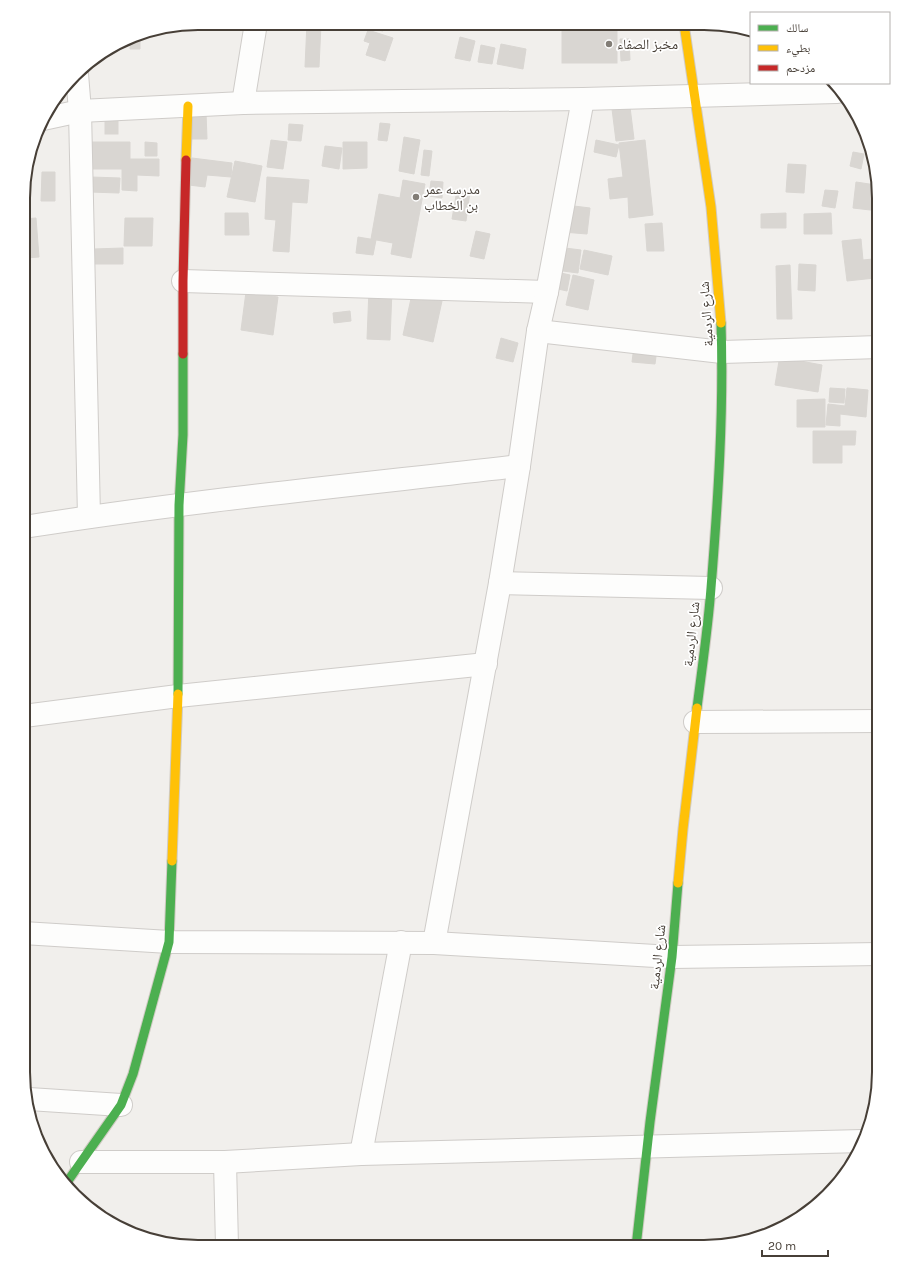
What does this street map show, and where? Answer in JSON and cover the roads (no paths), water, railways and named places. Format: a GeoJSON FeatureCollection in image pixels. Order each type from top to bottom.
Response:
{"type":"FeatureCollection","features":[{"type":"Feature","properties":{"kind":"street"},"geometry":{"type":"LineString","coordinates":[[243,103],[255,30]]}},
{"type":"Feature","properties":{"kind":"street","name":"شارع الردمية"},"geometry":{"type":"LineString","coordinates":[[637,1240],[647,1147],[672,957],[683,829],[710,588],[718,461],[722,352],[721,314],[711,207],[685,30]]}},
{"type":"Feature","properties":{"kind":"street"},"geometry":{"type":"LineString","coordinates":[[78,81],[80,111],[89,517]]}},
{"type":"Feature","properties":{"kind":"street"},"geometry":{"type":"LineString","coordinates":[[51,117],[80,111],[243,103],[583,99],[834,92]]}},
{"type":"Feature","properties":{"kind":"street"},"geometry":{"type":"LineString","coordinates":[[434,943],[500,583],[519,466],[538,331],[547,292],[583,99]]}},
{"type":"Feature","properties":{"kind":"street"},"geometry":{"type":"LineString","coordinates":[[69,1179],[120,1105],[133,1074],[169,942],[178,696],[179,505],[183,435],[183,281],[188,106]]}},
{"type":"Feature","properties":{"kind":"street"},"geometry":{"type":"LineString","coordinates":[[183,281],[547,292]]}},
{"type":"Feature","properties":{"kind":"street"},"geometry":{"type":"LineString","coordinates":[[538,331],[722,352],[872,347]]}},
{"type":"Feature","properties":{"kind":"street"},"geometry":{"type":"LineString","coordinates":[[30,526],[179,505],[519,466]]}},
{"type":"Feature","properties":{"kind":"street"},"geometry":{"type":"LineString","coordinates":[[500,583],[710,588]]}},
{"type":"Feature","properties":{"kind":"street"},"geometry":{"type":"LineString","coordinates":[[30,715],[178,696],[486,664]]}},
{"type":"Feature","properties":{"kind":"street"},"geometry":{"type":"LineString","coordinates":[[695,722],[872,721]]}},
{"type":"Feature","properties":{"kind":"street"},"geometry":{"type":"LineString","coordinates":[[30,933],[169,942],[434,943],[672,957],[872,954]]}},
{"type":"Feature","properties":{"kind":"street"},"geometry":{"type":"LineString","coordinates":[[361,1154],[401,942]]}},
{"type":"Feature","properties":{"kind":"street"},"geometry":{"type":"LineString","coordinates":[[32,1099],[120,1105]]}},
{"type":"Feature","properties":{"kind":"street"},"geometry":{"type":"LineString","coordinates":[[81,1162],[225,1162],[361,1154],[857,1141]]}},
{"type":"Feature","properties":{"kind":"street"},"geometry":{"type":"LineString","coordinates":[[225,1162],[228,1240]]}},
{"type":"Feature","properties":{"kind":"place","name":"مخبز الصفاء"},"geometry":{"type":"Point","coordinates":[609,44]}},
{"type":"Feature","properties":{"kind":"place","name":"مدرسه عمر بن الخطاب"},"geometry":{"type":"Point","coordinates":[416,197]}}]}
